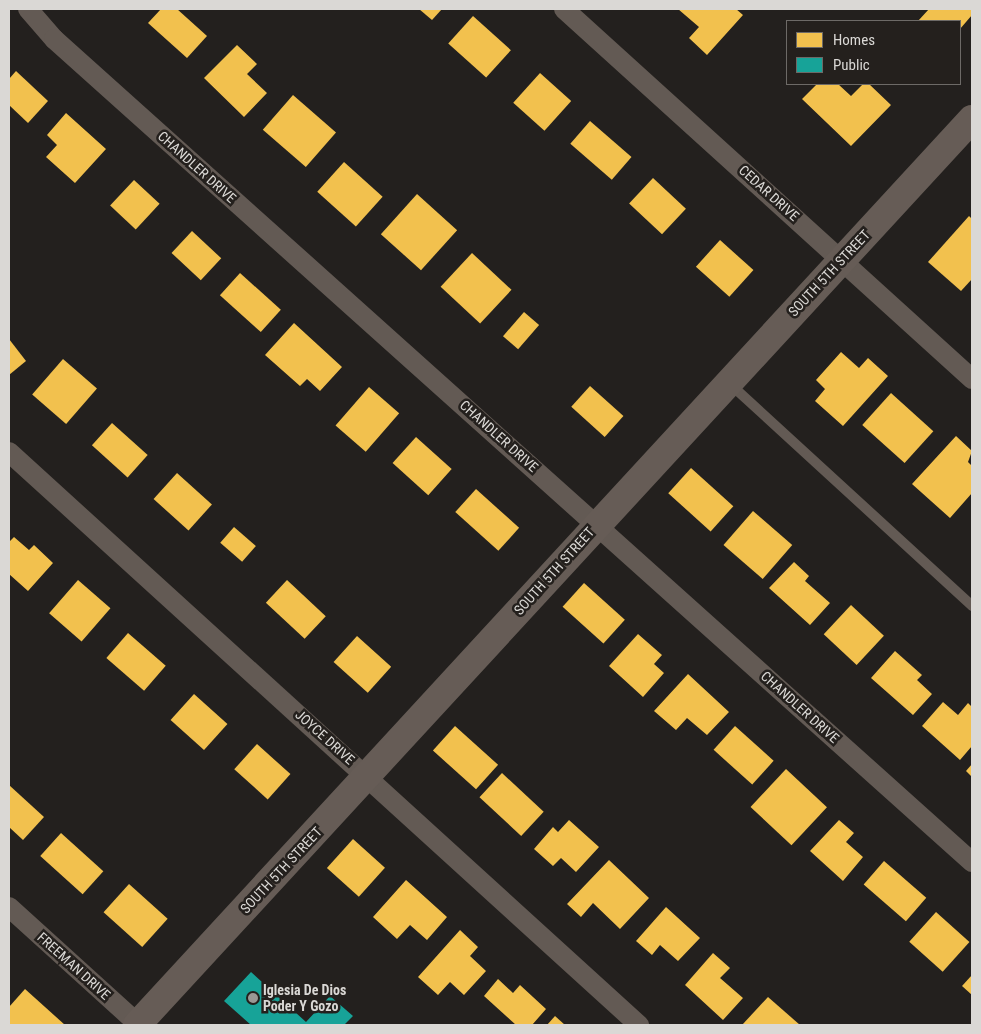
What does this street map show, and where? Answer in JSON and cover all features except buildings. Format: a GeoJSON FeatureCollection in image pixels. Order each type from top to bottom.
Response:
{"type":"FeatureCollection","features":[{"type":"Feature","properties":{"kind":"street","name":"CHANDLER DRIVE"},"geometry":{"type":"LineString","coordinates":[[28,9],[54,40],[597,524],[972,862]]}},
{"type":"Feature","properties":{"kind":"street","name":"CEDAR DRIVE"},"geometry":{"type":"LineString","coordinates":[[577,13],[972,379]]}},
{"type":"Feature","properties":{"kind":"street","name":"SOUTH 5TH STREET"},"geometry":{"type":"LineString","coordinates":[[138,1025],[597,524],[972,119]]}},
{"type":"Feature","properties":{"kind":"street","name":"JOYCE DRIVE"},"geometry":{"type":"LineString","coordinates":[[9,452],[368,776],[639,1025]]}},
{"type":"Feature","properties":{"kind":"street","name":"FREEMAN DRIVE"},"geometry":{"type":"LineString","coordinates":[[9,907],[138,1025]]}},
{"type":"Feature","properties":{"kind":"lane"},"geometry":{"type":"LineString","coordinates":[[728,382],[972,606]]}},
{"type":"Feature","properties":{"kind":"place","name":"Iglesia De Dios Poder Y Gozo"},"geometry":{"type":"Point","coordinates":[253,998]}}]}
